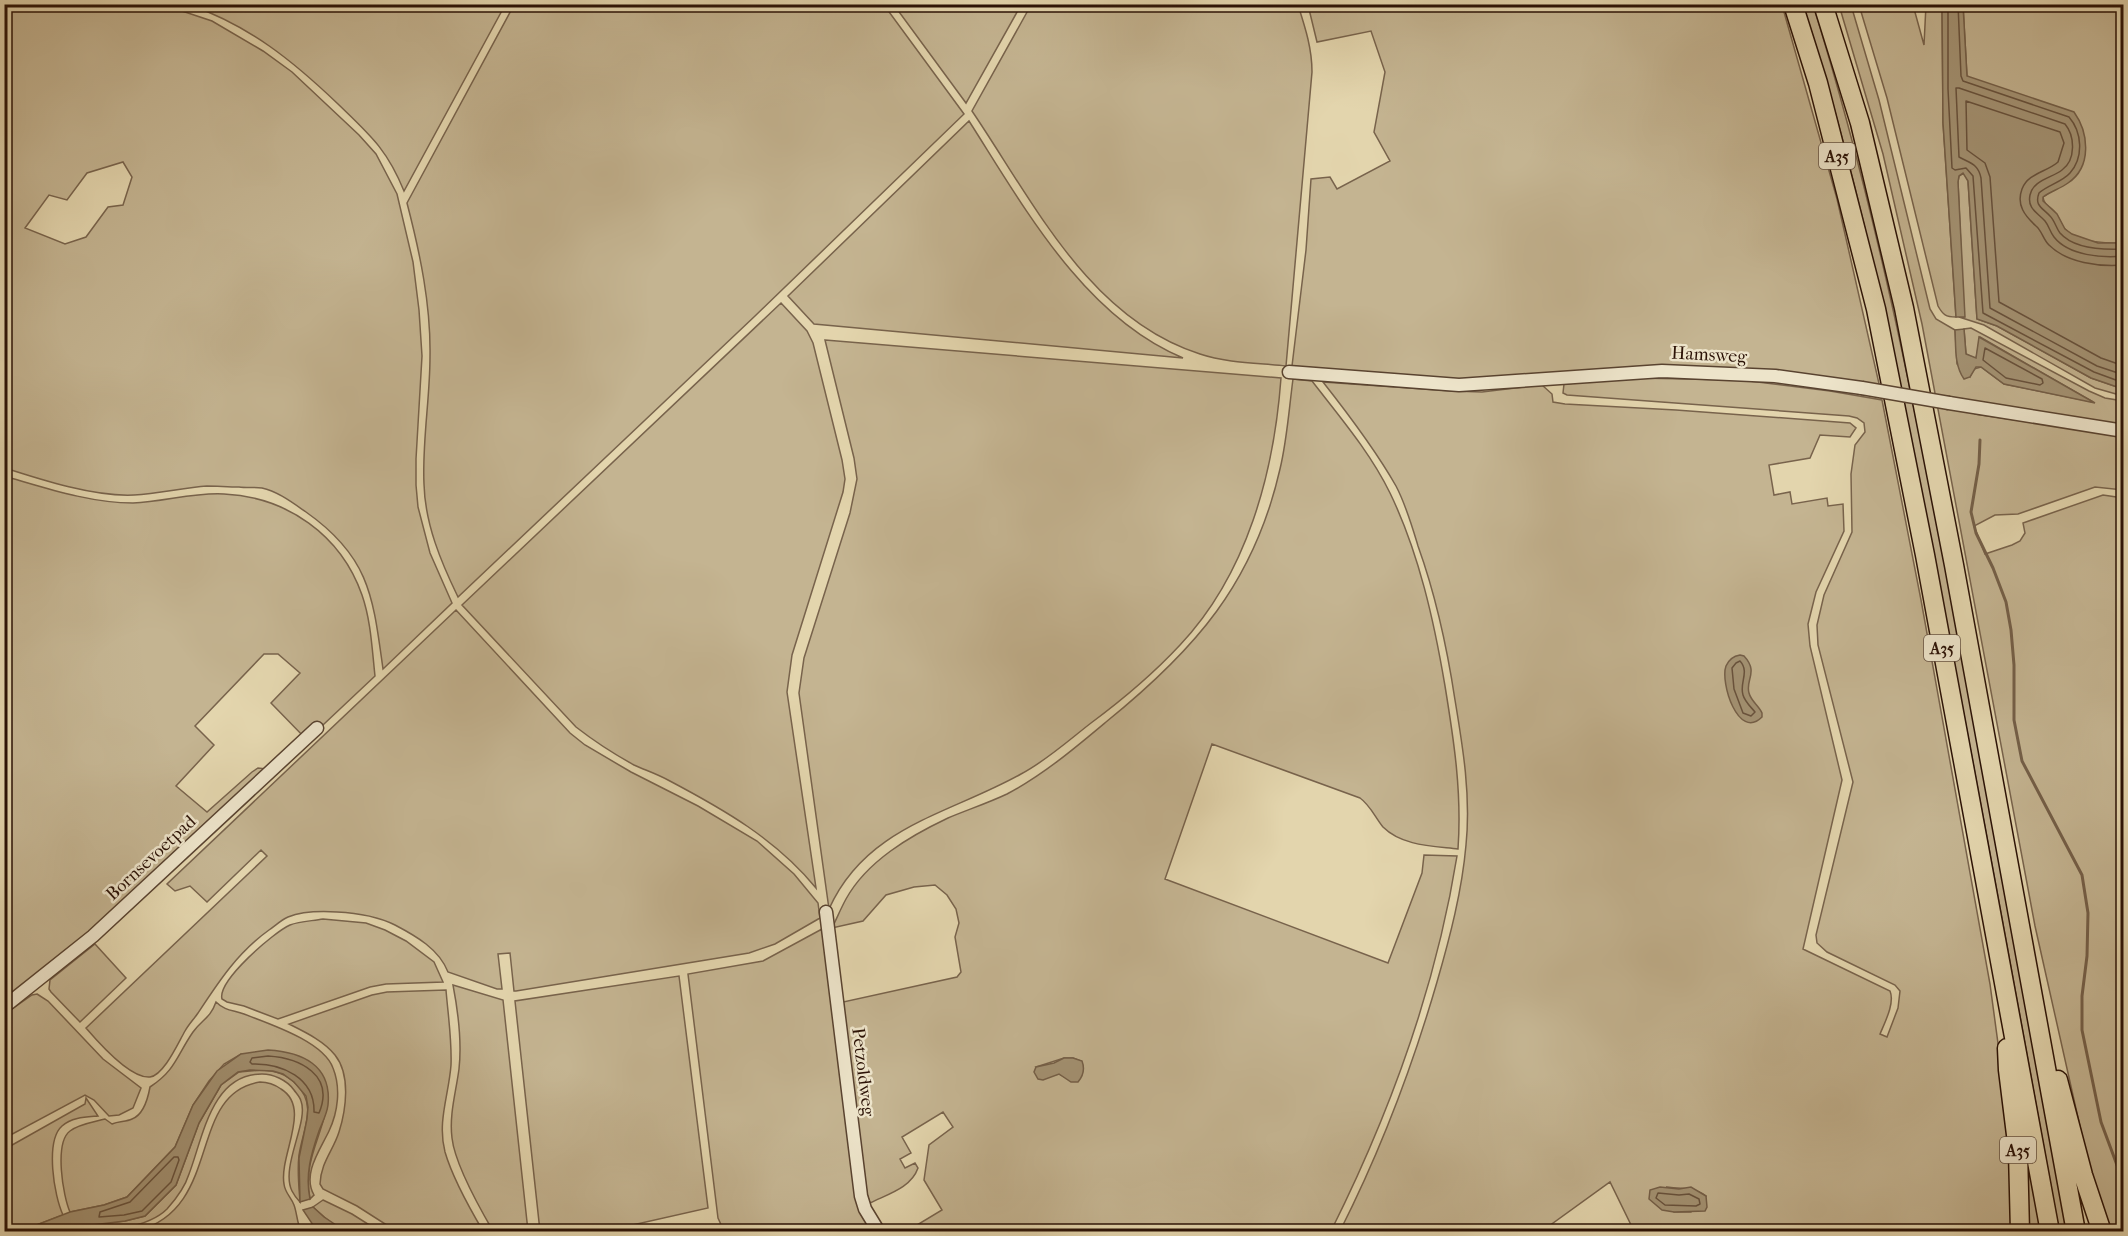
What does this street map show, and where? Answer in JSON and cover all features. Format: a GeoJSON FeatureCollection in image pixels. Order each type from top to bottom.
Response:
{"type":"FeatureCollection","features":[{"type":"Feature","properties":{"kind":"highway","name":"A35"},"geometry":{"type":"LineString","coordinates":[[1793,4],[1818,83],[1876,309],[2006,988],[2050,1232]]}},
{"type":"Feature","properties":{"kind":"highway","name":"A35"},"geometry":{"type":"LineString","coordinates":[[1823,4],[1860,123],[1904,308],[1950,543],[2076,1232]]}},
{"type":"Feature","properties":{"kind":"highway","name":"A35"},"geometry":{"type":"LineString","coordinates":[[2006,988],[2008,1070],[2018,1151],[2020,1232]]}},
{"type":"Feature","properties":{"kind":"highway","name":"A35"},"geometry":{"type":"LineString","coordinates":[[2033,995],[2065,1103],[2083,1175],[2102,1232]]}},
{"type":"Feature","properties":{"kind":"street","name":"Hamsweg"},"geometry":{"type":"LineString","coordinates":[[1289,372],[1459,385],[1487,385],[1616,372],[1662,371],[1775,376],[2124,431]]}},
{"type":"Feature","properties":{"kind":"street","name":"Bornsevoetpad"},"geometry":{"type":"LineString","coordinates":[[4,1007],[93,936],[317,728]]}},
{"type":"Feature","properties":{"kind":"street","name":"Petzoldweg"},"geometry":{"type":"LineString","coordinates":[[826,912],[861,1196],[865,1209],[879,1232]]}},
{"type":"Feature","properties":{"kind":"shaded area"},"geometry":{"type":"Polygon","coordinates":[[[5,4],[164,5],[212,21],[263,51],[292,72],[376,154],[397,194],[413,262],[419,310],[422,356],[416,459],[418,507],[430,553],[452,603],[383,669],[371,600],[356,562],[344,545],[327,529],[279,495],[262,488],[207,486],[119,495],[69,487],[5,468],[5,4]],[[123,162],[87,173],[67,200],[49,195],[25,228],[65,244],[86,237],[108,207],[123,205],[132,177],[123,162]]]}},
{"type":"Feature","properties":{"kind":"shaded area"},"geometry":{"type":"Polygon","coordinates":[[[190,5],[505,5],[404,191],[398,176],[377,143],[304,73],[251,34],[190,5]]]}},
{"type":"Feature","properties":{"kind":"shaded area"},"geometry":{"type":"Polygon","coordinates":[[[514,5],[884,5],[964,114],[755,316],[458,597],[435,542],[425,499],[424,452],[429,389],[429,318],[420,260],[407,203],[514,5]]]}},
{"type":"Feature","properties":{"kind":"shaded area"},"geometry":{"type":"Polygon","coordinates":[[[894,5],[1021,5],[966,103],[894,5]]]}},
{"type":"Feature","properties":{"kind":"shaded area"},"geometry":{"type":"Polygon","coordinates":[[[1031,5],[1298,5],[1306,30],[1312,72],[1286,366],[1210,357],[1161,337],[1126,314],[1095,285],[1067,253],[1042,218],[972,111],[1031,5]]]}},
{"type":"Feature","properties":{"kind":"shaded area"},"geometry":{"type":"Polygon","coordinates":[[[1308,5],[1782,5],[1837,199],[1880,388],[1790,375],[1456,380],[1292,366],[1306,250],[1311,179],[1330,177],[1337,189],[1390,161],[1374,132],[1385,72],[1371,31],[1317,42],[1308,5]]]}},
{"type":"Feature","properties":{"kind":"shaded area"},"geometry":{"type":"Polygon","coordinates":[[[1803,5],[1813,5],[1836,83],[1895,319],[1944,557],[2072,1231],[2059,1231],[1965,720],[1876,275],[1843,139],[1803,5]]]}},
{"type":"Feature","properties":{"kind":"shaded area"},"geometry":{"type":"Polygon","coordinates":[[[1839,5],[1851,5],[1879,100],[1930,309],[1936,319],[1955,330],[1957,364],[1970,377],[1974,369],[1981,367],[2004,384],[2093,402],[1980,337],[1976,359],[1966,354],[1964,329],[1971,328],[2089,391],[2105,398],[2123,401],[2123,427],[1971,403],[1975,414],[2123,436],[2123,490],[2095,487],[2018,514],[1995,515],[1974,526],[1985,554],[2020,541],[2025,533],[2023,523],[2103,495],[2123,498],[2123,1231],[2108,1231],[2092,1180],[2035,926],[1922,324],[1883,154],[1839,5]]]}},
{"type":"Feature","properties":{"kind":"shaded area"},"geometry":{"type":"Polygon","coordinates":[[[1859,5],[1913,5],[1924,45],[1926,5],[1942,5],[1943,123],[1956,317],[1945,315],[1938,306],[1887,98],[1859,5]]]}},
{"type":"Feature","properties":{"kind":"shaded area"},"geometry":{"type":"Polygon","coordinates":[[[1963,5],[2123,5],[2123,243],[2092,241],[2076,237],[2064,228],[2056,213],[2046,204],[2043,197],[2073,178],[2085,154],[1967,76],[1963,5]]]}},
{"type":"Feature","properties":{"kind":"shaded area"},"geometry":{"type":"Polygon","coordinates":[[[969,121],[1035,223],[1086,288],[1116,316],[1148,340],[1183,358],[814,324],[788,296],[969,121]]]}},
{"type":"Feature","properties":{"kind":"shaded area"},"geometry":{"type":"Polygon","coordinates":[[[1964,173],[1968,181],[1977,319],[1997,326],[2091,378],[2123,389],[2123,396],[2095,388],[1984,325],[1959,317],[1964,317],[1958,182],[1959,176],[1964,173]]]}},
{"type":"Feature","properties":{"kind":"shaded area"},"geometry":{"type":"Polygon","coordinates":[[[781,303],[807,331],[813,343],[845,479],[843,492],[792,655],[787,692],[816,888],[784,855],[748,826],[689,791],[627,761],[576,727],[462,605],[781,303]]]}},
{"type":"Feature","properties":{"kind":"shaded area"},"geometry":{"type":"Polygon","coordinates":[[[825,340],[1281,378],[1272,450],[1253,520],[1240,554],[1223,587],[1203,617],[1180,645],[1126,696],[1039,763],[994,788],[912,825],[887,840],[845,881],[829,909],[799,693],[804,658],[850,513],[857,479],[825,340]]]}},
{"type":"Feature","properties":{"kind":"shaded area"},"geometry":{"type":"Polygon","coordinates":[[[1635,378],[1741,380],[1882,400],[1921,600],[1990,984],[2011,1140],[2014,1231],[1684,1232],[1681,1226],[1652,1231],[1634,1231],[1610,1182],[1542,1231],[1340,1231],[1369,1171],[1394,1109],[1437,982],[1462,879],[1468,808],[1463,754],[1445,641],[1436,603],[1409,516],[1396,486],[1379,459],[1323,382],[1482,392],[1542,385],[1552,394],[1553,402],[1565,404],[1850,423],[1856,428],[1850,437],[1820,435],[1810,458],[1769,465],[1774,495],[1790,492],[1792,504],[1827,498],[1828,506],[1843,504],[1844,531],[1816,592],[1808,624],[1810,646],[1842,780],[1803,949],[1890,991],[1890,1007],[1880,1034],[1887,1037],[1898,1008],[1900,991],[1895,985],[1827,952],[1817,943],[1816,935],[1853,782],[1818,645],[1817,625],[1824,595],[1852,532],[1851,474],[1855,445],[1865,432],[1864,423],[1849,416],[1567,395],[1563,393],[1564,384],[1635,378]],[[1667,1187],[1674,1212],[1691,1212],[1706,1196],[1691,1189],[1667,1187]]]}},
{"type":"Feature","properties":{"kind":"shaded area"},"geometry":{"type":"Polygon","coordinates":[[[1293,379],[1312,381],[1354,435],[1390,493],[1409,539],[1430,612],[1448,706],[1458,787],[1458,849],[1408,842],[1383,827],[1360,798],[1212,744],[1165,879],[1388,963],[1422,873],[1424,855],[1457,856],[1437,953],[1423,1001],[1373,1141],[1331,1231],[907,1231],[942,1210],[924,1180],[929,1145],[953,1127],[943,1112],[902,1137],[911,1153],[900,1159],[905,1168],[915,1163],[918,1168],[915,1175],[898,1190],[870,1203],[843,1002],[957,977],[961,972],[955,937],[959,923],[956,909],[947,895],[935,885],[914,887],[886,895],[863,921],[832,928],[855,885],[877,861],[919,833],[948,818],[1007,794],[1046,770],[1138,695],[1193,640],[1217,611],[1237,580],[1269,510],[1280,469],[1293,379]],[[1064,1058],[1036,1067],[1049,1076],[1059,1074],[1065,1077],[1081,1061],[1064,1058]]]}},
{"type":"Feature","properties":{"kind":"shaded area"},"geometry":{"type":"Polygon","coordinates":[[[4,476],[68,494],[117,502],[133,503],[201,494],[224,494],[247,497],[290,511],[326,537],[353,574],[367,615],[375,676],[307,740],[271,703],[300,673],[278,654],[264,654],[195,726],[214,745],[176,786],[207,812],[252,772],[258,768],[267,769],[191,850],[4,1001],[4,476]]]}},
{"type":"Feature","properties":{"kind":"shaded area"},"geometry":{"type":"Polygon","coordinates":[[[456,610],[570,733],[585,745],[631,772],[698,806],[757,841],[794,874],[818,903],[820,918],[775,944],[749,953],[514,991],[510,953],[498,954],[502,989],[497,989],[448,972],[439,956],[426,944],[381,919],[344,912],[300,914],[280,921],[238,957],[188,1026],[160,1071],[150,1077],[142,1076],[124,1066],[86,1028],[267,856],[261,850],[207,902],[190,886],[175,891],[167,884],[456,610]]]}},
{"type":"Feature","properties":{"kind":"shaded area"},"geometry":{"type":"Polygon","coordinates":[[[323,919],[366,923],[406,941],[434,962],[443,982],[386,984],[370,987],[278,1019],[222,999],[228,981],[237,970],[282,929],[302,922],[323,919]]]}},
{"type":"Feature","properties":{"kind":"shaded area"},"geometry":{"type":"Polygon","coordinates":[[[822,929],[858,1194],[876,1231],[724,1231],[718,1218],[688,974],[763,961],[822,929]]]}},
{"type":"Feature","properties":{"kind":"shaded area"},"geometry":{"type":"Polygon","coordinates":[[[95,944],[126,978],[80,1022],[51,992],[50,980],[95,944]]]}},
{"type":"Feature","properties":{"kind":"shaded area"},"geometry":{"type":"Polygon","coordinates":[[[679,976],[708,1208],[606,1231],[540,1231],[515,1001],[679,976]]]}},
{"type":"Feature","properties":{"kind":"shaded area"},"geometry":{"type":"Polygon","coordinates":[[[453,985],[503,1000],[528,1231],[493,1231],[468,1186],[454,1149],[451,1121],[460,1048],[453,985]]]}},
{"type":"Feature","properties":{"kind":"shaded area"},"geometry":{"type":"Polygon","coordinates":[[[446,990],[451,1065],[443,1119],[443,1141],[457,1182],[483,1231],[396,1231],[357,1206],[323,1189],[320,1184],[325,1163],[337,1139],[344,1114],[345,1082],[340,1063],[335,1055],[314,1037],[289,1024],[372,995],[387,992],[446,990]]]}},
{"type":"Feature","properties":{"kind":"shaded area"},"geometry":{"type":"Polygon","coordinates":[[[37,994],[48,1001],[103,1059],[141,1088],[133,1108],[119,1115],[109,1116],[94,1100],[85,1095],[5,1138],[5,1014],[32,995],[37,994]]]}},
{"type":"Feature","properties":{"kind":"shaded area"},"geometry":{"type":"Polygon","coordinates":[[[216,1002],[226,1009],[267,1023],[307,1042],[327,1058],[333,1068],[338,1092],[336,1108],[332,1124],[311,1171],[311,1187],[314,1195],[310,1199],[309,1168],[325,1115],[327,1087],[241,1054],[224,1064],[209,1081],[193,1105],[175,1147],[127,1197],[104,1205],[70,1212],[61,1170],[62,1146],[65,1137],[70,1131],[87,1124],[105,1119],[112,1124],[136,1117],[144,1106],[150,1087],[171,1068],[193,1032],[208,1016],[216,1002]]]}},
{"type":"Feature","properties":{"kind":"shaded area"},"geometry":{"type":"Polygon","coordinates":[[[262,1070],[285,1075],[303,1092],[306,1100],[307,1118],[298,1161],[300,1202],[292,1191],[289,1170],[301,1121],[301,1101],[291,1086],[284,1081],[275,1076],[262,1074],[245,1077],[231,1085],[220,1096],[205,1127],[185,1184],[167,1209],[149,1221],[126,1228],[80,1231],[76,1227],[145,1216],[176,1185],[199,1123],[221,1085],[239,1072],[262,1070]]]}},
{"type":"Feature","properties":{"kind":"shaded area"},"geometry":{"type":"Polygon","coordinates":[[[266,1082],[281,1089],[290,1097],[294,1108],[284,1184],[294,1205],[301,1231],[137,1231],[164,1218],[183,1200],[195,1177],[222,1107],[237,1091],[266,1082]]]}},
{"type":"Feature","properties":{"kind":"shaded area"},"geometry":{"type":"Polygon","coordinates":[[[86,1098],[98,1116],[79,1118],[66,1123],[57,1133],[54,1144],[52,1156],[54,1182],[63,1215],[21,1231],[5,1232],[5,1149],[85,1104],[86,1098]]]}},
{"type":"Feature","properties":{"kind":"shaded area"},"geometry":{"type":"Polygon","coordinates":[[[2021,1115],[2042,1231],[2024,1231],[2021,1115]]]}},
{"type":"Feature","properties":{"kind":"shaded area"},"geometry":{"type":"Polygon","coordinates":[[[323,1200],[379,1231],[341,1229],[313,1207],[323,1200]]]}},
{"type":"Feature","properties":{"kind":"water"},"geometry":{"type":"Polygon","coordinates":[[[1942,5],[1963,5],[1967,76],[2074,112],[2079,120],[2086,149],[2081,168],[2068,183],[2043,197],[2043,201],[2057,214],[2065,229],[2072,234],[2098,243],[2123,243],[2123,389],[2091,378],[1997,326],[1977,319],[1968,181],[1963,173],[1959,176],[1958,182],[1965,317],[1956,317],[1943,123],[1942,5]]]}},
{"type":"Feature","properties":{"kind":"water"},"geometry":{"type":"Polygon","coordinates":[[[1964,329],[1966,354],[1976,358],[1979,337],[2095,403],[2004,384],[1981,367],[1976,367],[1970,377],[1964,379],[1957,362],[1955,330],[1964,329]]]}},
{"type":"Feature","properties":{"kind":"water"},"geometry":{"type":"Polygon","coordinates":[[[1744,656],[1751,667],[1749,693],[1762,713],[1762,717],[1753,722],[1745,721],[1738,716],[1728,695],[1726,666],[1732,658],[1744,656]]]}},
{"type":"Feature","properties":{"kind":"water"},"geometry":{"type":"Polygon","coordinates":[[[268,1050],[281,1051],[303,1058],[320,1071],[325,1080],[328,1105],[310,1165],[308,1181],[310,1199],[300,1202],[299,1158],[307,1119],[306,1096],[294,1082],[283,1074],[250,1070],[238,1072],[221,1085],[199,1123],[176,1185],[145,1216],[60,1231],[21,1231],[70,1212],[104,1205],[127,1197],[175,1147],[193,1105],[217,1071],[241,1054],[268,1050]]]}},
{"type":"Feature","properties":{"kind":"water"},"geometry":{"type":"Polygon","coordinates":[[[1064,1058],[1082,1061],[1083,1072],[1078,1082],[1071,1082],[1059,1074],[1043,1080],[1038,1079],[1034,1072],[1036,1067],[1064,1058]]]}},
{"type":"Feature","properties":{"kind":"water"},"geometry":{"type":"Polygon","coordinates":[[[1660,1187],[1679,1189],[1691,1187],[1706,1196],[1707,1207],[1705,1211],[1662,1210],[1649,1199],[1650,1190],[1660,1187]]]}},
{"type":"Feature","properties":{"kind":"water"},"geometry":{"type":"Polygon","coordinates":[[[313,1207],[345,1231],[317,1231],[303,1210],[313,1207]]]}},
{"type":"Feature","properties":{"kind":"waterway"},"geometry":{"type":"LineString","coordinates":[[1980,440],[1979,464],[1971,512],[1976,533],[2006,602],[2014,665],[2014,720],[2022,761],[2082,875],[2088,913],[2082,1030],[2101,1122],[2124,1184]]}}]}
